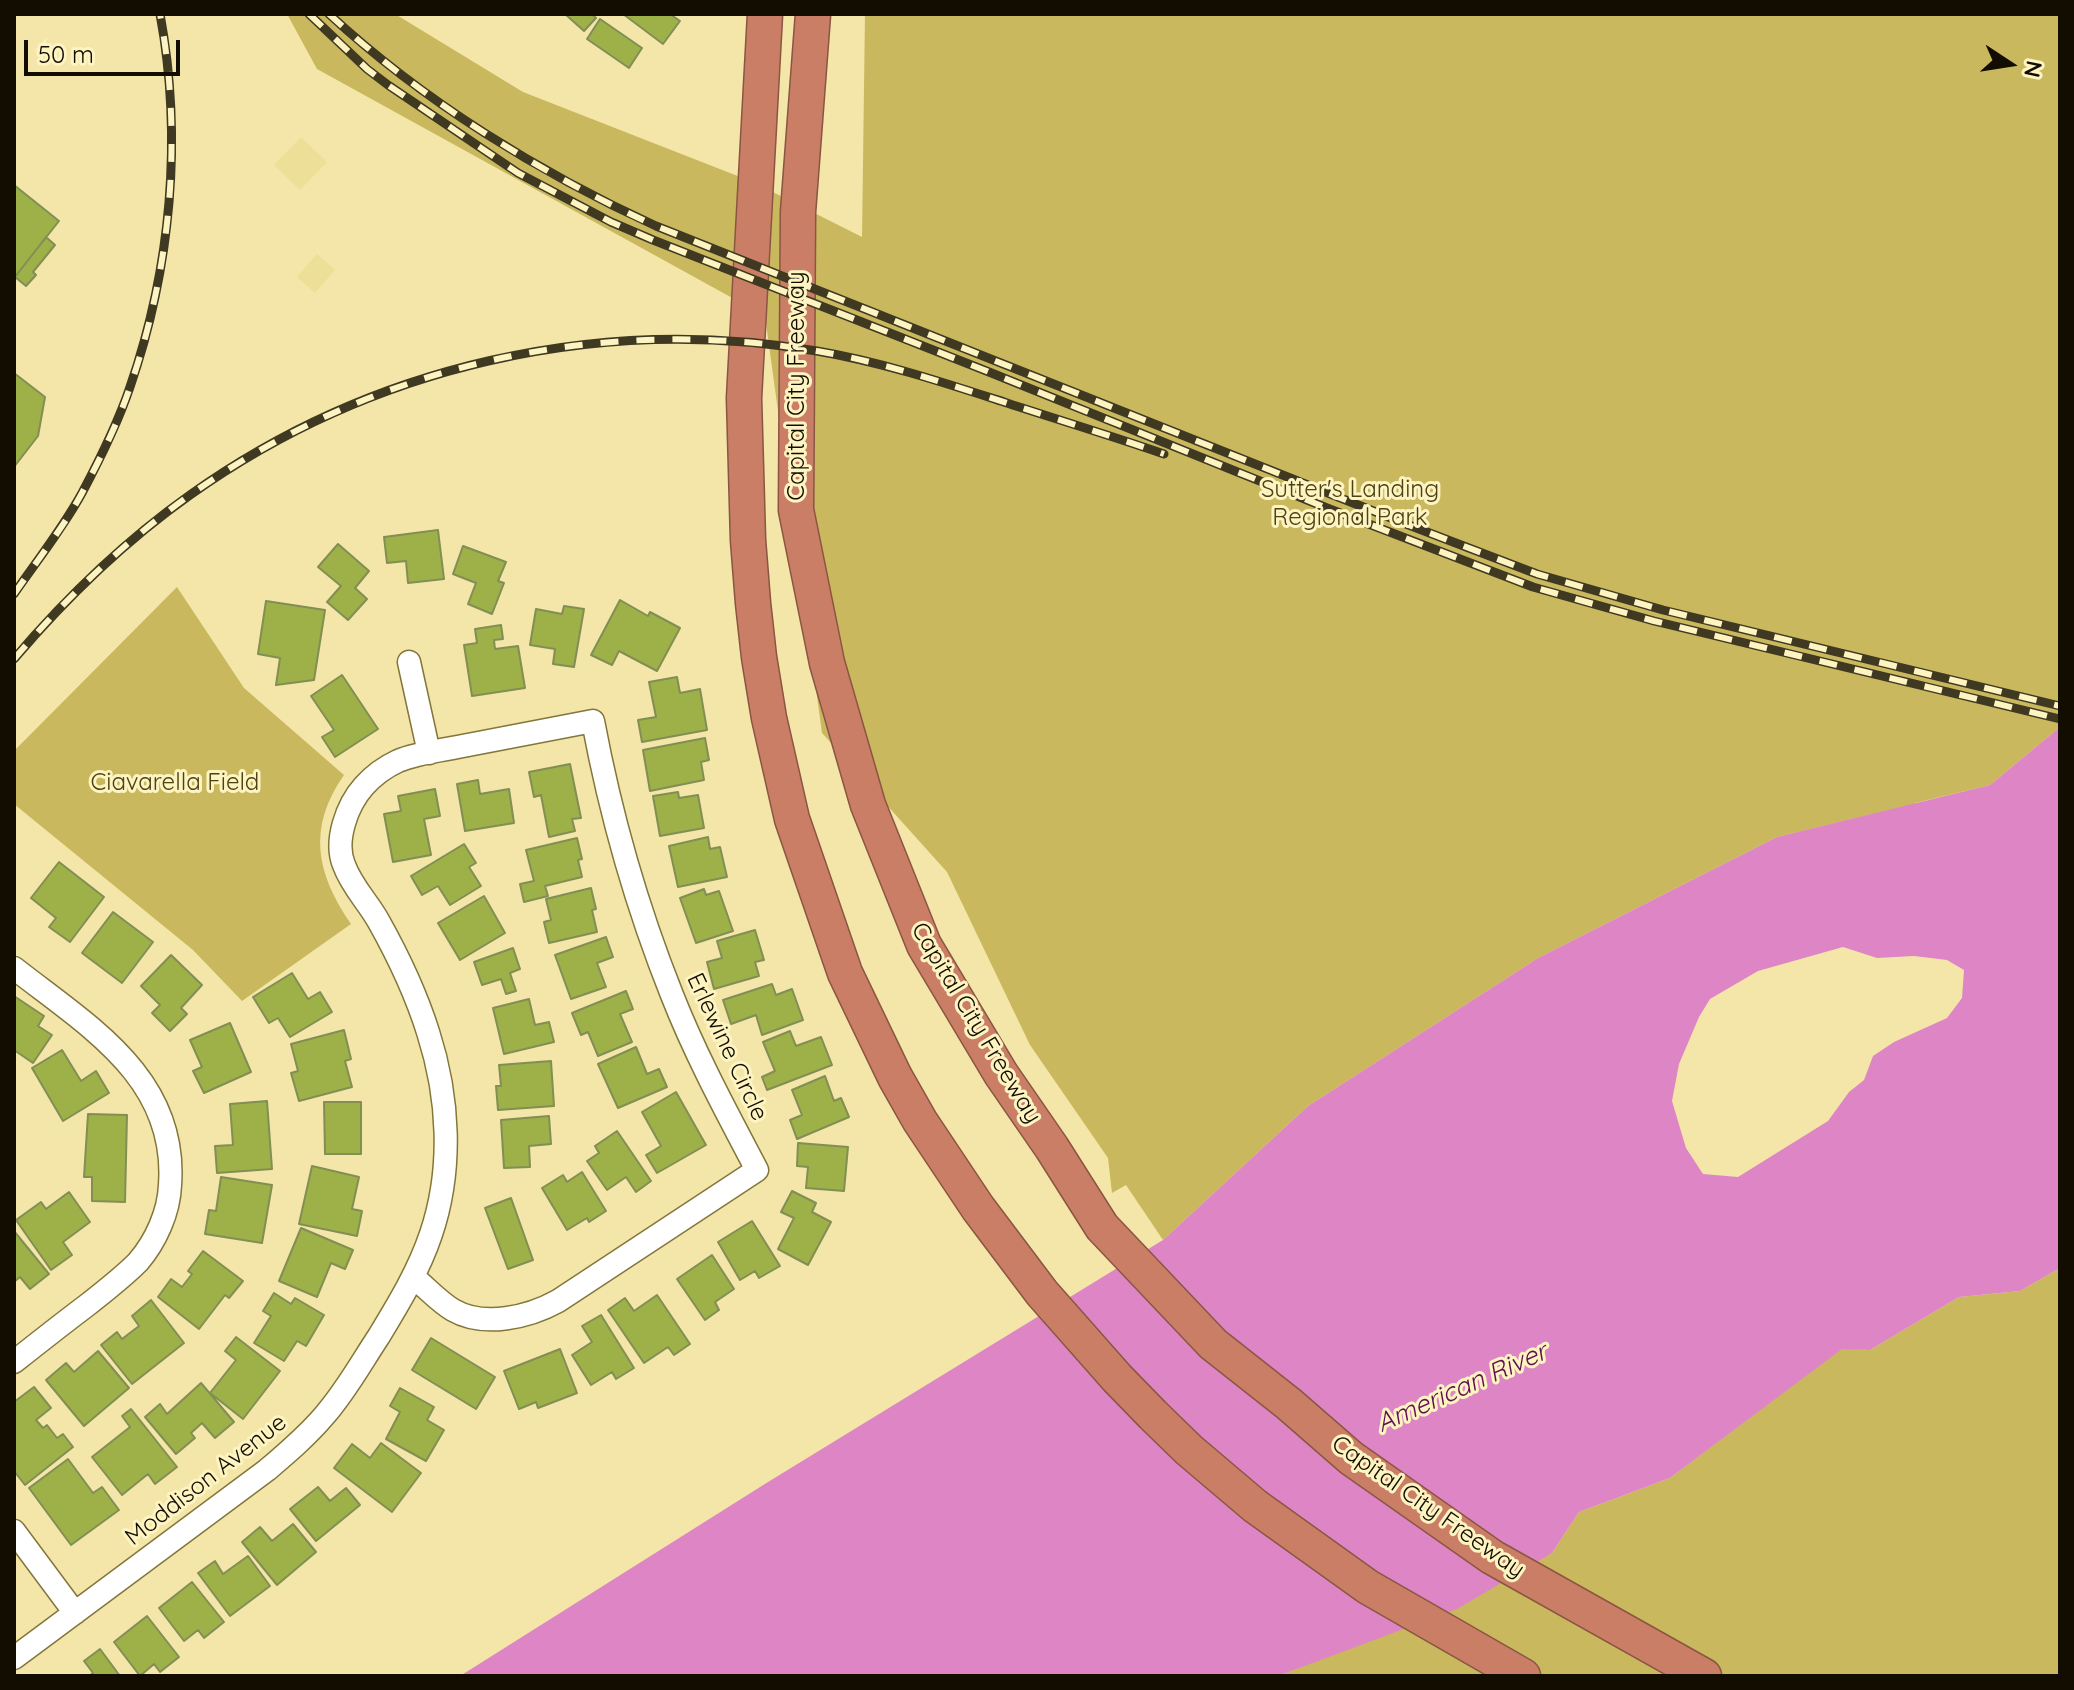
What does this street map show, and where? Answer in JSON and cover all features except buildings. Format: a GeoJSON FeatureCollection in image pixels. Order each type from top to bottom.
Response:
{"type":"FeatureCollection","features":[{"type":"Feature","properties":{"kind":"highway","name":"Capital City Freeway"},"geometry":{"type":"LineString","coordinates":[[765,14],[744,398],[748,540],[759,657],[769,718],[792,819],[845,973],[895,1077],[920,1121],[978,1208],[1042,1293],[1117,1378],[1189,1450],[1255,1506],[1368,1587],[1523,1676]]}},
{"type":"Feature","properties":{"kind":"highway","name":"Capital City Freeway"},"geometry":{"type":"LineString","coordinates":[[813,14],[798,212],[796,510],[827,663],[868,805],[924,945],[1001,1074],[1102,1227],[1213,1344],[1351,1458],[1492,1557],[1704,1676]]}},
{"type":"Feature","properties":{"kind":"street"},"geometry":{"type":"LineString","coordinates":[[409,662],[429,753]]}},
{"type":"Feature","properties":{"kind":"street","name":"Erlewine Circle"},"geometry":{"type":"LineString","coordinates":[[343,863],[341,837],[349,812],[371,779],[397,762],[593,721],[620,844],[644,920],[704,1069],[757,1170],[558,1301],[530,1314],[499,1319],[454,1311],[413,1277]]}},
{"type":"Feature","properties":{"kind":"street","name":"Moddison Avenue"},"geometry":{"type":"LineString","coordinates":[[14,1658],[298,1444],[349,1384],[413,1277],[431,1235],[442,1196],[447,1142],[438,1068],[428,1032],[396,954],[343,863]]}},
{"type":"Feature","properties":{"kind":"street"},"geometry":{"type":"LineString","coordinates":[[14,968],[104,1038],[128,1062],[157,1105],[168,1136],[172,1165],[166,1209],[155,1237],[138,1261],[117,1282],[14,1362]]}},
{"type":"Feature","properties":{"kind":"street"},"geometry":{"type":"LineString","coordinates":[[14,1531],[75,1613]]}},
{"type":"Feature","properties":{"kind":"shaded area"},"geometry":{"type":"Polygon","coordinates":[[[301,137],[327,162],[300,190],[274,165],[301,137]]]}},
{"type":"Feature","properties":{"kind":"shaded area"},"geometry":{"type":"Polygon","coordinates":[[[317,254],[335,270],[315,293],[297,277],[317,254]]]}},
{"type":"Feature","properties":{"kind":"green space","name":"Sutter's Landing Regional Park"},"geometry":{"type":"Polygon","coordinates":[[[287,14],[395,14],[523,92],[753,182],[862,237],[865,14],[2060,14],[2060,727],[1990,785],[1915,803],[1911,807],[1777,837],[1538,958],[1308,1106],[1163,1240],[1126,1185],[1112,1193],[1108,1158],[1030,1045],[947,872],[822,733],[765,316],[317,69],[287,14]]]}},
{"type":"Feature","properties":{"kind":"green space","name":"Ciavarella Field"},"geometry":{"type":"Polygon","coordinates":[[[177,587],[244,688],[344,775],[325,813],[320,850],[330,887],[351,924],[242,1001],[193,950],[14,804],[14,751],[177,587]]]}},
{"type":"Feature","properties":{"kind":"green space"},"geometry":{"type":"Polygon","coordinates":[[[2060,1268],[2060,1676],[1278,1676],[1349,1648],[1552,1553],[1579,1512],[1670,1478],[1842,1348],[1870,1350],[1959,1297],[2020,1291],[2060,1268]]]}},
{"type":"Feature","properties":{"kind":"water","name":"American River"},"geometry":{"type":"Polygon","coordinates":[[[2060,727],[2060,1268],[2020,1291],[1959,1297],[1870,1350],[1842,1349],[1670,1478],[1579,1512],[1552,1553],[1457,1609],[1278,1676],[460,1676],[768,1482],[1163,1240],[1308,1106],[1538,958],[1777,837],[1990,785],[2060,727]],[[1843,947],[1758,971],[1710,999],[1679,1064],[1672,1101],[1686,1148],[1703,1174],[1738,1177],[1828,1121],[1849,1092],[1864,1080],[1873,1056],[1894,1042],[1947,1018],[1962,998],[1964,970],[1947,960],[1914,956],[1877,958],[1843,947]]]}},
{"type":"Feature","properties":{"kind":"railway"},"geometry":{"type":"LineString","coordinates":[[14,594],[89,480],[120,414],[144,342],[164,249],[169,202],[171,108],[160,14]]}},
{"type":"Feature","properties":{"kind":"railway"},"geometry":{"type":"LineString","coordinates":[[309,14],[388,85],[518,173],[611,222],[653,240],[1533,587],[1654,621],[2060,719]]}},
{"type":"Feature","properties":{"kind":"railway"},"geometry":{"type":"LineString","coordinates":[[329,14],[403,76],[484,133],[569,183],[656,226],[1537,574],[1663,610],[2060,706]]}},
{"type":"Feature","properties":{"kind":"railway"},"geometry":{"type":"LineString","coordinates":[[14,659],[75,592],[142,531],[190,495],[260,450],[334,413],[410,383],[489,361],[570,346],[652,340],[735,341],[817,351],[865,361],[984,395],[1164,454]]}}]}
